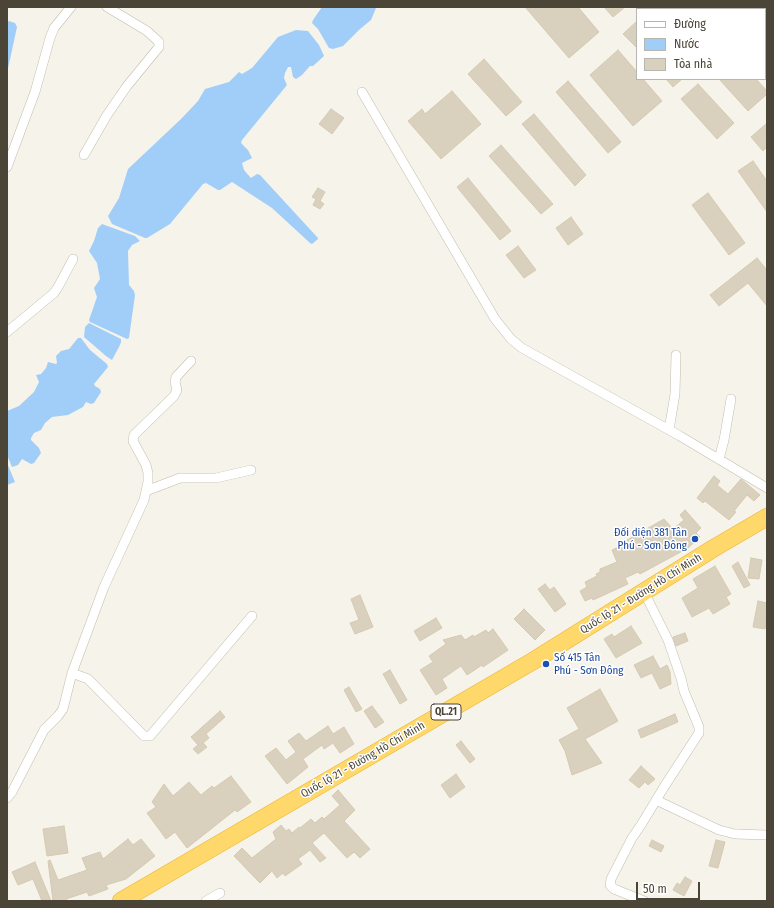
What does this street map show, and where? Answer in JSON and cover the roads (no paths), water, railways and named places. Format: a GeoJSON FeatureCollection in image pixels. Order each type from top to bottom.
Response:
{"type":"FeatureCollection","features":[{"type":"Feature","properties":{"kind":"highway","name":"Quốc lộ 21 - Đường Hồ Chí Minh"},"geometry":{"type":"LineString","coordinates":[[121,901],[526,665],[767,517]]}},
{"type":"Feature","properties":{"kind":"street"},"geometry":{"type":"LineString","coordinates":[[7,167],[33,99],[50,38],[57,24],[71,7]]}},
{"type":"Feature","properties":{"kind":"street"},"geometry":{"type":"LineString","coordinates":[[84,155],[107,115],[127,86],[159,47],[159,42],[147,31],[107,7]]}},
{"type":"Feature","properties":{"kind":"street"},"geometry":{"type":"LineString","coordinates":[[362,92],[495,319],[507,334],[522,348],[669,430],[767,488]]}},
{"type":"Feature","properties":{"kind":"street"},"geometry":{"type":"LineString","coordinates":[[7,332],[54,293],[73,259]]}},
{"type":"Feature","properties":{"kind":"street"},"geometry":{"type":"LineString","coordinates":[[669,430],[675,394],[676,355]]}},
{"type":"Feature","properties":{"kind":"street"},"geometry":{"type":"LineString","coordinates":[[7,798],[12,792],[41,735],[63,709],[72,673],[104,587],[144,500],[148,482],[146,464],[133,442],[134,435],[174,396],[177,390],[175,382],[176,376],[191,361]]}},
{"type":"Feature","properties":{"kind":"street"},"geometry":{"type":"LineString","coordinates":[[718,459],[724,440],[731,399]]}},
{"type":"Feature","properties":{"kind":"street"},"geometry":{"type":"LineString","coordinates":[[146,491],[180,478],[216,478],[251,470]]}},
{"type":"Feature","properties":{"kind":"street"},"geometry":{"type":"LineString","coordinates":[[644,592],[668,640],[684,691],[699,727],[699,734],[629,843],[611,878],[610,885],[614,889],[644,901]]}},
{"type":"Feature","properties":{"kind":"street"},"geometry":{"type":"LineString","coordinates":[[72,673],[88,679],[144,736],[150,736],[252,616]]}},
{"type":"Feature","properties":{"kind":"street"},"geometry":{"type":"LineString","coordinates":[[656,800],[719,830],[735,834],[767,835]]}},
{"type":"Feature","properties":{"kind":"street"},"geometry":{"type":"LineString","coordinates":[[206,901],[220,893]]}},
{"type":"Feature","properties":{"kind":"water"},"geometry":{"type":"Polygon","coordinates":[[[322,7],[376,8],[371,20],[343,46],[333,49],[329,48],[318,29],[312,23],[322,7]]]}},
{"type":"Feature","properties":{"kind":"water"},"geometry":{"type":"Polygon","coordinates":[[[9,21],[15,23],[17,27],[7,73],[7,22],[9,21]]]}},
{"type":"Feature","properties":{"kind":"water"},"geometry":{"type":"Polygon","coordinates":[[[296,30],[308,31],[319,45],[324,56],[296,79],[293,77],[291,67],[288,67],[284,78],[287,85],[242,140],[241,143],[248,150],[252,158],[242,163],[244,170],[251,178],[257,174],[260,175],[318,239],[312,244],[310,243],[272,208],[232,182],[220,190],[206,183],[203,184],[170,224],[147,238],[112,224],[108,216],[119,198],[128,169],[181,119],[198,101],[205,89],[229,82],[239,72],[242,74],[252,68],[278,37],[296,30]]]}},
{"type":"Feature","properties":{"kind":"water"},"geometry":{"type":"Polygon","coordinates":[[[102,224],[135,236],[140,241],[132,245],[128,251],[129,285],[134,291],[135,295],[129,338],[127,339],[90,322],[89,320],[97,297],[94,288],[100,279],[97,263],[89,251],[98,228],[102,224]]]}},
{"type":"Feature","properties":{"kind":"water"},"geometry":{"type":"Polygon","coordinates":[[[89,323],[121,339],[119,347],[112,360],[84,337],[85,327],[89,323]]]}},
{"type":"Feature","properties":{"kind":"water"},"geometry":{"type":"Polygon","coordinates":[[[78,338],[81,338],[90,350],[107,364],[108,367],[94,384],[100,389],[101,392],[94,403],[91,404],[86,402],[83,407],[68,415],[52,417],[45,423],[41,430],[34,433],[31,438],[41,453],[34,463],[31,464],[22,459],[18,465],[12,467],[7,455],[7,411],[19,406],[34,392],[39,382],[36,375],[41,374],[46,368],[48,362],[56,364],[56,356],[61,351],[69,349],[78,338]]]}},
{"type":"Feature","properties":{"kind":"water"},"geometry":{"type":"Polygon","coordinates":[[[7,463],[15,482],[7,485],[7,463]]]}},
{"type":"Feature","properties":{"kind":"place","name":"Đối diện 381 Tân Phú - Sơn Đông"},"geometry":{"type":"Point","coordinates":[695,539]}},
{"type":"Feature","properties":{"kind":"place","name":"Số 415 Tân Phú - Sơn Đông"},"geometry":{"type":"Point","coordinates":[546,664]}}]}
